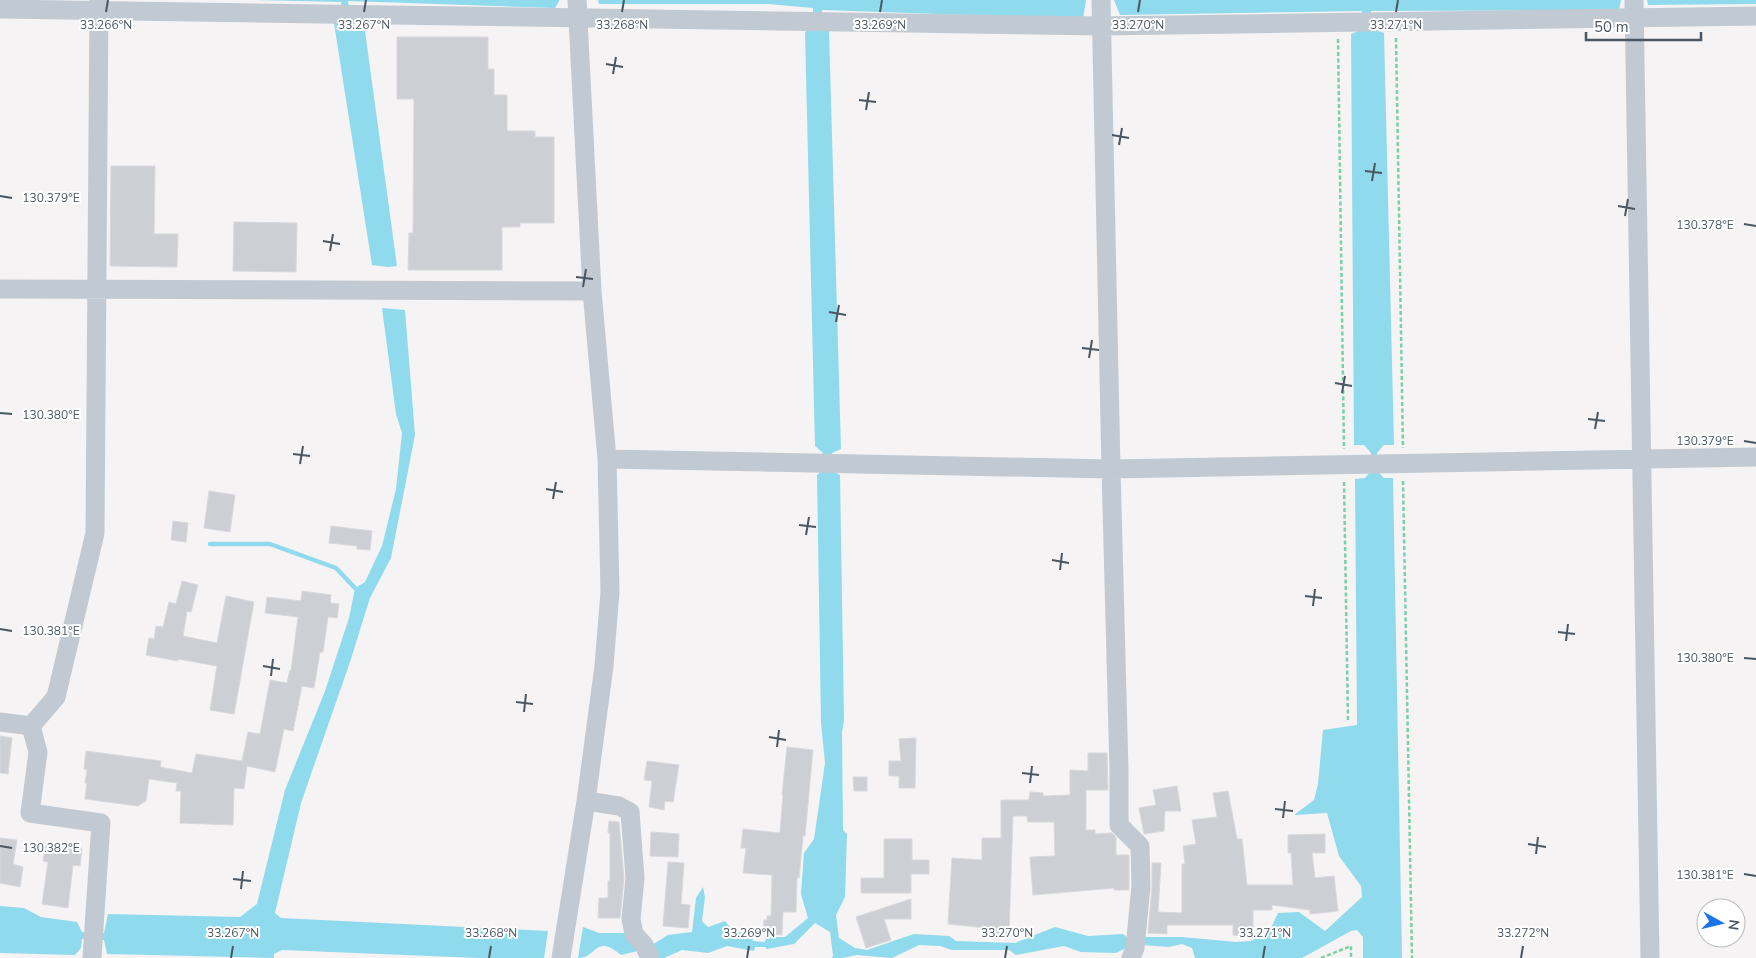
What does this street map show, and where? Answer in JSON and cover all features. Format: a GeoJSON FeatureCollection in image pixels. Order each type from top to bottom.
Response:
{"type":"FeatureCollection","features":[{"type":"Feature","properties":{"kind":"street"},"geometry":{"type":"LineString","coordinates":[[30,726],[56,697],[94,533],[99,6]]}},
{"type":"Feature","properties":{"kind":"street"},"geometry":{"type":"LineString","coordinates":[[0,9],[99,6],[346,15],[577,9],[817,22],[1102,12],[1338,23],[1395,22],[1634,9],[1756,16]]}},
{"type":"Feature","properties":{"kind":"street"},"geometry":{"type":"LineString","coordinates":[[561,958],[586,801],[604,666],[610,592],[606,460],[592,291],[577,9]]}},
{"type":"Feature","properties":{"kind":"street"},"geometry":{"type":"LineString","coordinates":[[1634,9],[1650,958]]}},
{"type":"Feature","properties":{"kind":"street"},"geometry":{"type":"LineString","coordinates":[[1102,12],[1119,825],[1140,846],[1141,886],[1134,948]]}},
{"type":"Feature","properties":{"kind":"street"},"geometry":{"type":"LineString","coordinates":[[0,289],[592,291]]}},
{"type":"Feature","properties":{"kind":"street"},"geometry":{"type":"LineString","coordinates":[[606,460],[1111,469],[1756,457]]}},
{"type":"Feature","properties":{"kind":"street"},"geometry":{"type":"LineString","coordinates":[[0,722],[30,726]]}},
{"type":"Feature","properties":{"kind":"street"},"geometry":{"type":"LineString","coordinates":[[30,726],[38,752],[30,813],[101,822],[93,943]]}},
{"type":"Feature","properties":{"kind":"street"},"geometry":{"type":"LineString","coordinates":[[586,801],[619,806],[630,812],[635,878],[631,919],[634,934],[648,952]]}},
{"type":"Feature","properties":{"kind":"path"},"geometry":{"type":"LineString","coordinates":[[1395,22],[1412,958]]}},
{"type":"Feature","properties":{"kind":"path"},"geometry":{"type":"LineString","coordinates":[[1338,23],[1348,721]]}},
{"type":"Feature","properties":{"kind":"path"},"geometry":{"type":"LineString","coordinates":[[1321,958],[1351,946],[1351,958]]}},
{"type":"Feature","properties":{"kind":"water"},"geometry":{"type":"Polygon","coordinates":[[[254,0],[559,1],[555,8],[348,1],[352,29],[365,31],[397,266],[388,267],[372,265],[334,23],[344,23],[341,2],[254,0]]]}},
{"type":"Feature","properties":{"kind":"water"},"geometry":{"type":"Polygon","coordinates":[[[598,0],[1086,0],[1083,19],[822,10],[821,28],[829,31],[841,449],[832,453],[833,471],[840,475],[844,720],[842,732],[843,830],[847,834],[845,897],[836,915],[839,938],[855,948],[867,950],[914,934],[949,936],[956,941],[1015,943],[1055,927],[1088,936],[1123,934],[1129,939],[1182,937],[1236,942],[1251,941],[1269,932],[1278,913],[1299,912],[1325,931],[1362,897],[1361,886],[1339,856],[1327,813],[1294,815],[1314,800],[1318,784],[1323,730],[1357,725],[1355,479],[1365,478],[1371,471],[1371,453],[1364,445],[1354,445],[1351,34],[1363,29],[1362,11],[1120,15],[1114,0],[1621,0],[1619,10],[1371,11],[1372,29],[1384,33],[1394,445],[1384,445],[1377,453],[1377,471],[1384,478],[1393,478],[1402,958],[1363,958],[1363,937],[1357,930],[1351,931],[1302,958],[1195,958],[1192,948],[1182,944],[1169,947],[1142,945],[1128,947],[1116,953],[1081,952],[1064,946],[1016,955],[1009,950],[952,950],[940,946],[919,945],[892,958],[857,955],[832,958],[830,932],[815,923],[794,944],[767,949],[765,947],[755,947],[754,951],[727,946],[708,953],[682,950],[664,958],[656,958],[638,951],[621,955],[606,946],[601,946],[584,957],[578,958],[583,927],[599,933],[624,933],[640,945],[652,945],[668,935],[692,932],[696,898],[703,887],[705,897],[702,921],[708,927],[725,921],[735,933],[751,931],[753,941],[765,942],[766,937],[785,937],[808,918],[801,894],[804,853],[814,839],[825,763],[821,723],[817,475],[823,470],[823,453],[815,446],[805,32],[813,28],[813,8],[768,4],[599,4],[598,0]]]}},
{"type":"Feature","properties":{"kind":"water"},"geometry":{"type":"Polygon","coordinates":[[[1647,0],[1756,0],[1756,4],[1648,5],[1647,0]]]}},
{"type":"Feature","properties":{"kind":"water"},"geometry":{"type":"Polygon","coordinates":[[[382,308],[405,310],[415,435],[391,558],[370,598],[301,803],[275,913],[281,918],[548,931],[544,958],[479,958],[282,950],[274,954],[274,958],[107,954],[104,940],[82,939],[81,948],[75,955],[0,953],[0,906],[24,908],[41,917],[77,922],[82,932],[104,933],[108,914],[240,917],[257,904],[285,790],[325,691],[349,618],[355,588],[365,582],[382,546],[396,489],[402,433],[396,414],[382,308]]]}},
{"type":"Feature","properties":{"kind":"building"},"geometry":{"type":"Polygon","coordinates":[[[397,37],[488,37],[488,69],[494,69],[494,95],[507,95],[507,131],[535,131],[535,137],[554,137],[554,223],[520,223],[520,227],[502,227],[502,270],[408,270],[409,233],[413,233],[414,99],[397,99],[397,37]]]}},
{"type":"Feature","properties":{"kind":"building"},"geometry":{"type":"Polygon","coordinates":[[[111,166],[155,166],[154,234],[178,234],[177,267],[110,266],[111,166]]]}},
{"type":"Feature","properties":{"kind":"building"},"geometry":{"type":"Polygon","coordinates":[[[234,222],[297,223],[296,272],[233,271],[234,222]]]}},
{"type":"Feature","properties":{"kind":"building"},"geometry":{"type":"Polygon","coordinates":[[[209,491],[235,495],[230,532],[204,528],[209,491]]]}},
{"type":"Feature","properties":{"kind":"building"},"geometry":{"type":"Polygon","coordinates":[[[173,521],[188,523],[186,542],[171,540],[173,521]]]}},
{"type":"Feature","properties":{"kind":"building"},"geometry":{"type":"Polygon","coordinates":[[[331,526],[372,531],[370,550],[357,549],[357,546],[329,543],[331,526]]]}},
{"type":"Feature","properties":{"kind":"building"},"geometry":{"type":"Polygon","coordinates":[[[182,581],[198,585],[191,612],[187,611],[183,636],[217,643],[226,596],[254,602],[234,714],[210,710],[217,666],[146,655],[149,638],[154,639],[156,626],[163,627],[169,602],[176,604],[182,581]]]}},
{"type":"Feature","properties":{"kind":"building"},"geometry":{"type":"Polygon","coordinates":[[[302,591],[331,595],[330,603],[339,604],[337,618],[328,617],[323,652],[320,652],[314,688],[302,686],[293,731],[284,729],[275,772],[247,766],[244,789],[234,788],[233,825],[180,823],[181,791],[176,791],[177,783],[149,779],[146,801],[138,806],[85,799],[87,783],[85,783],[87,770],[84,769],[86,751],[161,761],[160,767],[192,773],[196,754],[242,761],[248,732],[260,734],[270,680],[287,683],[291,671],[298,617],[265,613],[267,597],[301,601],[302,591]]]}},
{"type":"Feature","properties":{"kind":"building"},"geometry":{"type":"Polygon","coordinates":[[[0,736],[12,738],[8,774],[0,773],[0,736]]]}},
{"type":"Feature","properties":{"kind":"building"},"geometry":{"type":"Polygon","coordinates":[[[916,738],[915,788],[899,788],[899,776],[889,776],[889,761],[901,761],[899,739],[916,738]]]}},
{"type":"Feature","properties":{"kind":"building"},"geometry":{"type":"Polygon","coordinates":[[[787,747],[813,750],[805,836],[803,836],[799,878],[797,877],[796,912],[783,912],[782,935],[763,933],[764,920],[767,920],[767,916],[771,916],[772,875],[743,873],[746,848],[741,848],[743,829],[780,833],[787,747]]]}},
{"type":"Feature","properties":{"kind":"building"},"geometry":{"type":"Polygon","coordinates":[[[1088,753],[1107,753],[1108,790],[1086,790],[1086,830],[1095,830],[1095,834],[1112,833],[1116,837],[1116,855],[1129,855],[1129,890],[1114,890],[1114,888],[1033,895],[1030,857],[1055,856],[1054,822],[1028,822],[1027,816],[1013,816],[1009,934],[986,933],[986,928],[948,924],[952,858],[982,860],[982,838],[1001,838],[1001,800],[1029,800],[1030,792],[1043,793],[1043,796],[1070,795],[1070,770],[1088,771],[1088,753]]]}},
{"type":"Feature","properties":{"kind":"building"},"geometry":{"type":"Polygon","coordinates":[[[647,761],[679,765],[673,802],[665,801],[664,810],[649,807],[652,781],[644,780],[647,761]]]}},
{"type":"Feature","properties":{"kind":"building"},"geometry":{"type":"Polygon","coordinates":[[[853,777],[867,777],[867,791],[854,791],[853,777]]]}},
{"type":"Feature","properties":{"kind":"building"},"geometry":{"type":"Polygon","coordinates":[[[1177,786],[1181,811],[1165,811],[1164,831],[1144,834],[1139,808],[1156,805],[1153,790],[1177,786]]]}},
{"type":"Feature","properties":{"kind":"building"},"geometry":{"type":"Polygon","coordinates":[[[1228,791],[1237,839],[1242,839],[1247,885],[1293,885],[1291,853],[1288,853],[1288,835],[1325,834],[1325,853],[1312,853],[1315,878],[1334,876],[1338,911],[1310,914],[1310,910],[1272,905],[1272,910],[1253,910],[1253,936],[1233,935],[1233,925],[1167,925],[1167,934],[1148,933],[1152,863],[1161,863],[1158,912],[1182,913],[1182,864],[1185,864],[1183,846],[1196,844],[1192,820],[1217,817],[1213,793],[1228,791]]]}},
{"type":"Feature","properties":{"kind":"building"},"geometry":{"type":"Polygon","coordinates":[[[609,821],[619,822],[624,878],[620,918],[598,918],[599,898],[608,898],[608,881],[610,881],[609,821]]]}},
{"type":"Feature","properties":{"kind":"building"},"geometry":{"type":"Polygon","coordinates":[[[651,832],[679,834],[678,857],[650,856],[651,832]]]}},
{"type":"Feature","properties":{"kind":"building"},"geometry":{"type":"Polygon","coordinates":[[[0,838],[17,840],[13,864],[23,867],[20,887],[0,883],[0,838]]]}},
{"type":"Feature","properties":{"kind":"building"},"geometry":{"type":"Polygon","coordinates":[[[884,839],[912,839],[912,860],[929,860],[929,874],[911,874],[911,893],[861,893],[861,878],[884,878],[884,839]]]}},
{"type":"Feature","properties":{"kind":"building"},"geometry":{"type":"Polygon","coordinates":[[[46,843],[82,848],[80,866],[73,865],[68,908],[42,904],[48,862],[43,861],[46,843]]]}},
{"type":"Feature","properties":{"kind":"building"},"geometry":{"type":"Polygon","coordinates":[[[668,862],[684,863],[681,904],[690,905],[688,928],[663,926],[668,862]]]}},
{"type":"Feature","properties":{"kind":"building"},"geometry":{"type":"Polygon","coordinates":[[[911,899],[911,919],[884,919],[891,940],[866,948],[856,917],[911,899]]]}},
{"type":"Feature","properties":{"kind":"waterway"},"geometry":{"type":"LineString","coordinates":[[210,544],[270,544],[336,568],[355,588]]}}]}
